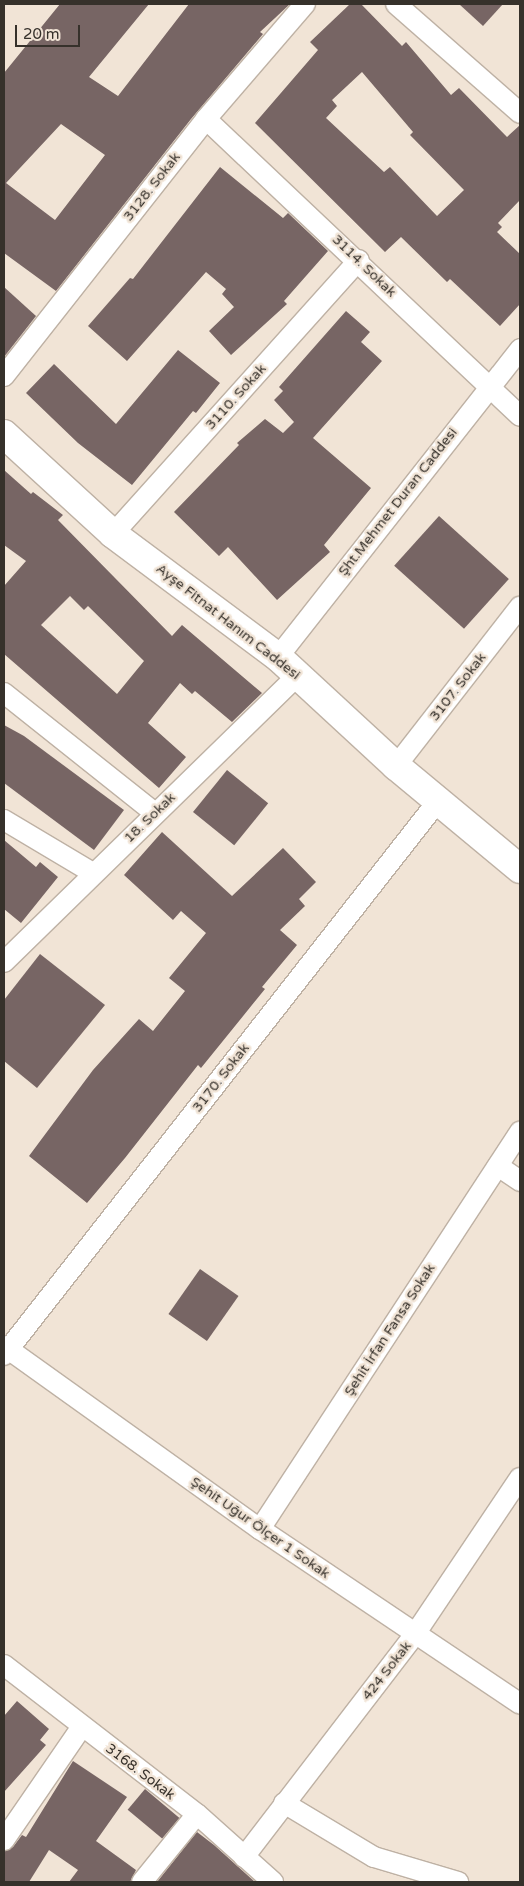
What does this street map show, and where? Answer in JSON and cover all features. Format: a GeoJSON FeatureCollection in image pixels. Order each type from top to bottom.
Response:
{"type":"FeatureCollection","features":[{"type":"Feature","properties":{"kind":"street","name":"3128. Sokak"},"geometry":{"type":"LineString","coordinates":[[4,376],[206,119],[305,4]]}},
{"type":"Feature","properties":{"kind":"street"},"geometry":{"type":"LineString","coordinates":[[396,4],[520,114]]}},
{"type":"Feature","properties":{"kind":"street","name":"3114. Sokak"},"geometry":{"type":"LineString","coordinates":[[206,119],[359,260],[520,416]]}},
{"type":"Feature","properties":{"kind":"street","name":"3110. Sokak"},"geometry":{"type":"LineString","coordinates":[[113,534],[359,260]]}},
{"type":"Feature","properties":{"kind":"street","name":"Şht.Mehmet Duran Caddesi"},"geometry":{"type":"LineString","coordinates":[[278,657],[489,386],[520,349]]}},
{"type":"Feature","properties":{"kind":"street","name":"Ayşe Fitnat Hanım Caddesi"},"geometry":{"type":"LineString","coordinates":[[4,434],[113,534],[278,657],[396,766],[520,869]]}},
{"type":"Feature","properties":{"kind":"street","name":"3107. Sokak"},"geometry":{"type":"LineString","coordinates":[[396,766],[520,607]]}},
{"type":"Feature","properties":{"kind":"street","name":"18. Sokak"},"geometry":{"type":"LineString","coordinates":[[4,962],[93,873],[298,675]]}},
{"type":"Feature","properties":{"kind":"street"},"geometry":{"type":"LineString","coordinates":[[4,692],[155,813]]}},
{"type":"Feature","properties":{"kind":"street","name":"3170. Sokak"},"geometry":{"type":"LineString","coordinates":[[5,1350],[438,801]]}},
{"type":"Feature","properties":{"kind":"street"},"geometry":{"type":"LineString","coordinates":[[4,820],[93,873]]}},
{"type":"Feature","properties":{"kind":"street","name":"Şehit İrfan Fansa Sokak"},"geometry":{"type":"LineString","coordinates":[[260,1529],[520,1131]]}},
{"type":"Feature","properties":{"kind":"street"},"geometry":{"type":"LineString","coordinates":[[498,1166],[520,1181]]}},
{"type":"Feature","properties":{"kind":"street","name":"Şehit Uğur Ölçer 1 Sokak"},"geometry":{"type":"LineString","coordinates":[[5,1350],[260,1529],[520,1704]]}},
{"type":"Feature","properties":{"kind":"street","name":"424 Sokak"},"geometry":{"type":"LineString","coordinates":[[244,1857],[415,1634],[520,1478]]}},
{"type":"Feature","properties":{"kind":"street","name":"3168. Sokak"},"geometry":{"type":"LineString","coordinates":[[4,1666],[22,1677],[81,1728],[197,1814],[273,1882]]}},
{"type":"Feature","properties":{"kind":"street"},"geometry":{"type":"LineString","coordinates":[[4,1840],[81,1728]]}},
{"type":"Feature","properties":{"kind":"street"},"geometry":{"type":"LineString","coordinates":[[284,1803],[374,1857],[458,1882]]}},
{"type":"Feature","properties":{"kind":"street"},"geometry":{"type":"LineString","coordinates":[[142,1882],[197,1814]]}},
{"type":"Feature","properties":{"kind":"building"},"geometry":{"type":"Polygon","coordinates":[[[60,4],[149,4],[89,77],[118,96],[189,4],[290,4],[260,32],[263,34],[191,119],[56,291],[4,253],[4,73],[60,4]],[[61,124],[6,183],[55,220],[105,155],[61,124]]]}},
{"type":"Feature","properties":{"kind":"building"},"geometry":{"type":"Polygon","coordinates":[[[350,4],[361,4],[402,46],[406,42],[451,95],[459,88],[507,137],[520,125],[520,200],[498,223],[502,227],[497,232],[520,254],[520,304],[500,326],[450,279],[447,282],[401,237],[385,252],[255,123],[318,50],[310,42],[350,4]],[[362,72],[332,100],[337,106],[326,118],[384,172],[390,167],[437,216],[464,190],[410,135],[413,132],[362,72]]]}},
{"type":"Feature","properties":{"kind":"building"},"geometry":{"type":"Polygon","coordinates":[[[459,4],[503,4],[483,26],[459,4]]]}},
{"type":"Feature","properties":{"kind":"building"},"geometry":{"type":"Polygon","coordinates":[[[220,167],[283,218],[288,213],[328,251],[284,301],[287,304],[231,355],[209,331],[234,307],[222,294],[226,289],[206,272],[127,361],[88,326],[130,278],[133,279],[220,167]]]}},
{"type":"Feature","properties":{"kind":"building"},"geometry":{"type":"Polygon","coordinates":[[[4,287],[36,316],[4,357],[4,287]]]}},
{"type":"Feature","properties":{"kind":"building"},"geometry":{"type":"Polygon","coordinates":[[[346,311],[370,332],[361,342],[382,361],[313,438],[371,488],[324,545],[330,552],[277,600],[228,547],[219,556],[174,512],[239,445],[237,443],[265,419],[283,433],[294,422],[274,400],[283,391],[279,387],[346,311]]]}},
{"type":"Feature","properties":{"kind":"building"},"geometry":{"type":"Polygon","coordinates":[[[178,350],[220,383],[196,413],[193,411],[132,485],[78,443],[26,393],[54,364],[116,424],[178,350]]]}},
{"type":"Feature","properties":{"kind":"building"},"geometry":{"type":"Polygon","coordinates":[[[4,470],[31,494],[33,492],[63,515],[58,520],[172,636],[182,625],[262,693],[232,722],[195,691],[192,694],[180,683],[148,723],[186,757],[159,788],[4,654],[4,586],[26,561],[4,545],[4,470]],[[70,596],[41,625],[117,694],[144,661],[88,606],[84,610],[70,596]]]}},
{"type":"Feature","properties":{"kind":"building"},"geometry":{"type":"Polygon","coordinates":[[[439,516],[509,579],[464,629],[394,566],[439,516]]]}},
{"type":"Feature","properties":{"kind":"building"},"geometry":{"type":"Polygon","coordinates":[[[4,725],[24,736],[124,810],[94,850],[4,783],[4,725]]]}},
{"type":"Feature","properties":{"kind":"building"},"geometry":{"type":"Polygon","coordinates":[[[227,770],[268,803],[234,845],[193,812],[227,770]]]}},
{"type":"Feature","properties":{"kind":"building"},"geometry":{"type":"Polygon","coordinates":[[[162,832],[232,896],[283,848],[316,882],[299,899],[305,906],[280,930],[297,945],[262,987],[265,989],[201,1068],[198,1065],[87,1203],[29,1156],[93,1070],[139,1019],[153,1031],[185,991],[169,978],[206,933],[181,911],[173,920],[124,875],[162,832]]]}},
{"type":"Feature","properties":{"kind":"building"},"geometry":{"type":"Polygon","coordinates":[[[4,840],[36,867],[40,862],[58,877],[21,923],[4,909],[4,840]]]}},
{"type":"Feature","properties":{"kind":"building"},"geometry":{"type":"Polygon","coordinates":[[[40,954],[105,1005],[37,1088],[4,1061],[4,1000],[40,954]]]}},
{"type":"Feature","properties":{"kind":"building"},"geometry":{"type":"Polygon","coordinates":[[[200,1269],[239,1296],[207,1341],[168,1314],[200,1269]]]}},
{"type":"Feature","properties":{"kind":"building"},"geometry":{"type":"Polygon","coordinates":[[[17,1701],[49,1729],[40,1740],[46,1745],[4,1792],[4,1716],[17,1701]]]}},
{"type":"Feature","properties":{"kind":"building"},"geometry":{"type":"Polygon","coordinates":[[[73,1761],[127,1797],[96,1841],[136,1870],[130,1882],[69,1882],[78,1870],[49,1850],[29,1882],[4,1882],[4,1852],[13,1847],[22,1835],[26,1837],[73,1761]]]}},
{"type":"Feature","properties":{"kind":"building"},"geometry":{"type":"Polygon","coordinates":[[[145,1789],[179,1818],[162,1839],[128,1810],[145,1789]]]}},
{"type":"Feature","properties":{"kind":"building"},"geometry":{"type":"Polygon","coordinates":[[[197,1832],[214,1845],[255,1882],[157,1882],[197,1832]]]}}]}
